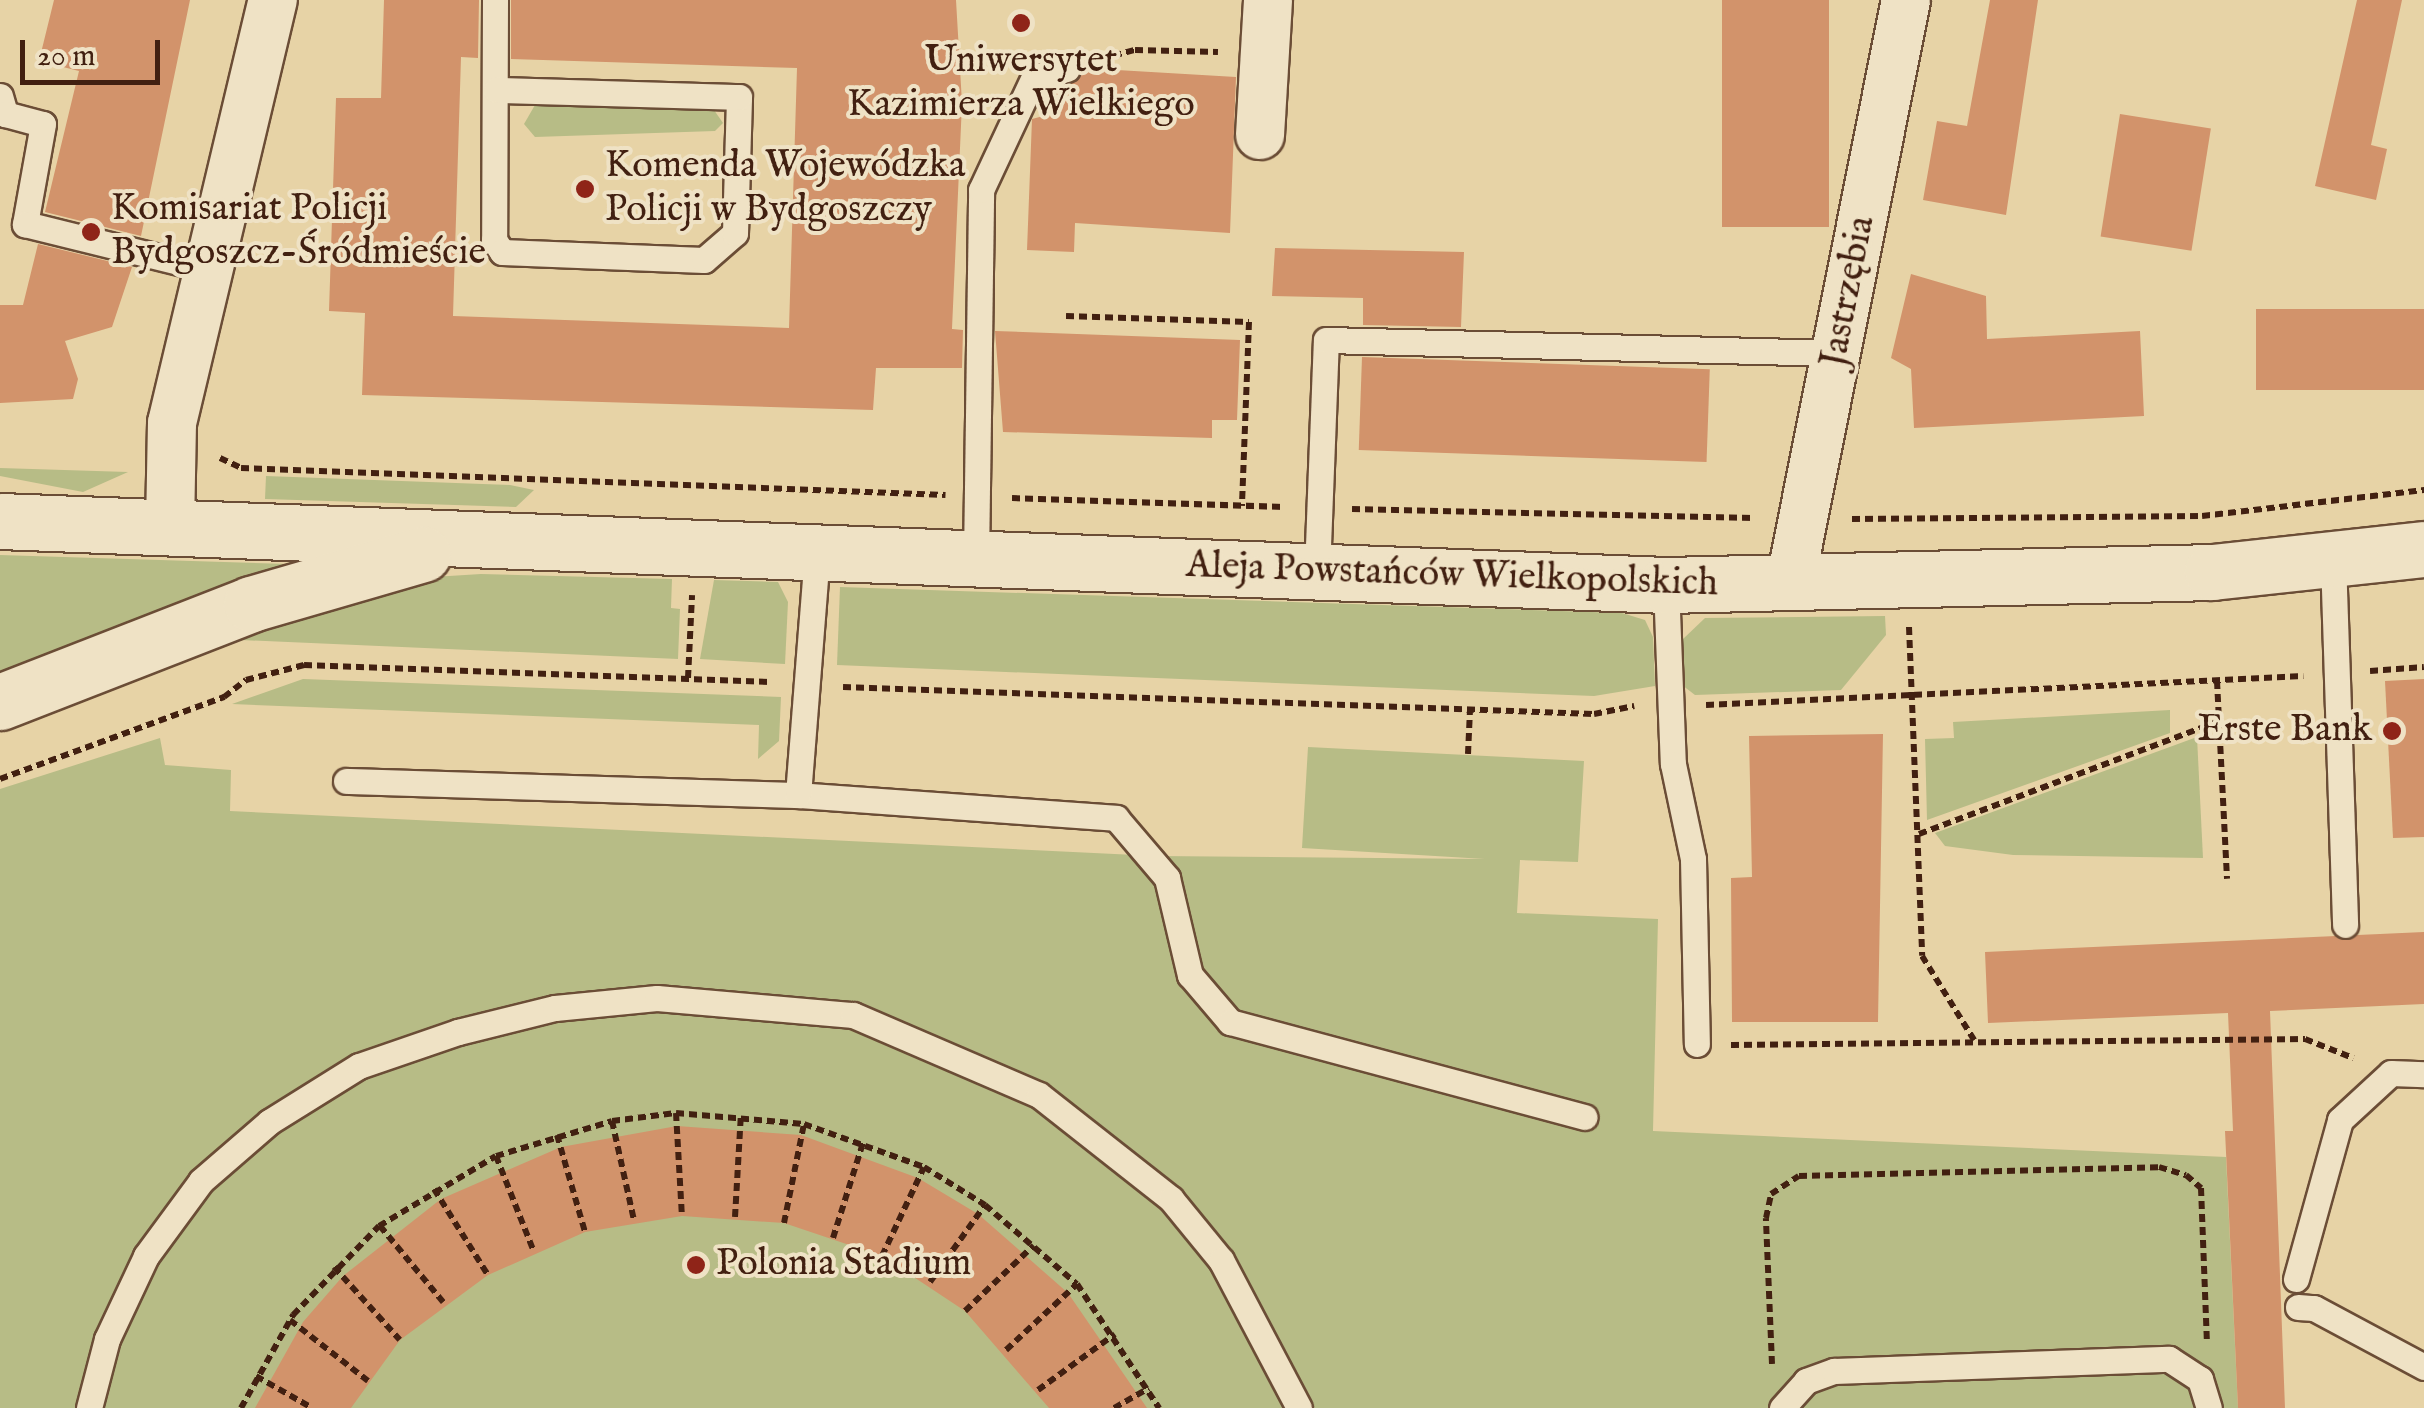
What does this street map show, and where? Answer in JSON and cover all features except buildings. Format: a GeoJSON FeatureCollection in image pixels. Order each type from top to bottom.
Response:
{"type":"FeatureCollection","features":[{"type":"Feature","properties":{"kind":"street"},"geometry":{"type":"LineString","coordinates":[[170,527],[170,454],[207,269],[273,0]]}},
{"type":"Feature","properties":{"kind":"street"},"geometry":{"type":"LineString","coordinates":[[1260,134],[1268,0]]}},
{"type":"Feature","properties":{"kind":"street","name":"Jastrzębia"},"geometry":{"type":"LineString","coordinates":[[1790,584],[1906,0]]}},
{"type":"Feature","properties":{"kind":"street","name":"Aleja Powstańców Wielkopolskich"},"geometry":{"type":"LineString","coordinates":[[0,522],[816,556],[1666,585],[2212,572],[2424,549]]}},
{"type":"Feature","properties":{"kind":"street","name":"Aleja Powstańców Wielkopolskich"},"geometry":{"type":"LineString","coordinates":[[0,702],[252,604],[479,540]]}},
{"type":"Feature","properties":{"kind":"lane"},"geometry":{"type":"LineString","coordinates":[[496,0],[494,240],[502,252],[704,260],[735,233],[738,97],[496,90]]}},
{"type":"Feature","properties":{"kind":"lane"},"geometry":{"type":"LineString","coordinates":[[976,559],[981,190],[1034,77],[1066,68]]}},
{"type":"Feature","properties":{"kind":"lane"},"geometry":{"type":"LineString","coordinates":[[0,96],[5,114],[44,124],[24,224],[207,269]]}},
{"type":"Feature","properties":{"kind":"lane"},"geometry":{"type":"LineString","coordinates":[[1317,572],[1326,340],[1837,353]]}},
{"type":"Feature","properties":{"kind":"lane"},"geometry":{"type":"LineString","coordinates":[[798,795],[816,556]]}},
{"type":"Feature","properties":{"kind":"lane"},"geometry":{"type":"LineString","coordinates":[[2333,559],[2345,925]]}},
{"type":"Feature","properties":{"kind":"lane"},"geometry":{"type":"LineString","coordinates":[[1666,585],[1673,764],[1693,859],[1697,1044]]}},
{"type":"Feature","properties":{"kind":"lane"},"geometry":{"type":"LineString","coordinates":[[346,781],[798,795],[1116,818],[1167,878],[1190,975],[1230,1022],[1584,1117]]}},
{"type":"Feature","properties":{"kind":"lane"},"geometry":{"type":"LineString","coordinates":[[89,1408],[107,1339],[146,1256],[201,1181],[269,1122],[359,1066],[458,1032],[555,1008],[657,998],[854,1015],[1039,1095],[1170,1199],[1221,1260],[1299,1408]]}},
{"type":"Feature","properties":{"kind":"lane"},"geometry":{"type":"LineString","coordinates":[[2296,1279],[2340,1120],[2391,1072],[2424,1074]]}},
{"type":"Feature","properties":{"kind":"lane"},"geometry":{"type":"LineString","coordinates":[[2298,1308],[2314,1308],[2424,1367]]}},
{"type":"Feature","properties":{"kind":"lane"},"geometry":{"type":"LineString","coordinates":[[1782,1408],[1806,1381],[1834,1371],[2168,1358],[2200,1379],[2209,1405]]}},
{"type":"Feature","properties":{"kind":"path"},"geometry":{"type":"LineString","coordinates":[[1066,68],[1134,50],[1264,53]]}},
{"type":"Feature","properties":{"kind":"path"},"geometry":{"type":"LineString","coordinates":[[1066,316],[1249,322],[1242,506]]}},
{"type":"Feature","properties":{"kind":"path"},"geometry":{"type":"LineString","coordinates":[[170,454],[210,454],[241,468],[1242,506],[1802,519],[2202,516],[2424,490]]}},
{"type":"Feature","properties":{"kind":"path"},"geometry":{"type":"LineString","coordinates":[[688,678],[693,578]]}},
{"type":"Feature","properties":{"kind":"path"},"geometry":{"type":"LineString","coordinates":[[0,779],[224,697],[246,680],[304,665],[782,682]]}},
{"type":"Feature","properties":{"kind":"path"},"geometry":{"type":"LineString","coordinates":[[1701,706],[2424,668]]}},
{"type":"Feature","properties":{"kind":"path"},"geometry":{"type":"LineString","coordinates":[[2217,681],[2227,879]]}},
{"type":"Feature","properties":{"kind":"path"},"geometry":{"type":"LineString","coordinates":[[824,685],[1594,714],[1641,705]]}},
{"type":"Feature","properties":{"kind":"path"},"geometry":{"type":"LineString","coordinates":[[1913,697],[1922,956],[1974,1040],[1985,1048],[2304,1039],[2391,1072]]}},
{"type":"Feature","properties":{"kind":"path"},"geometry":{"type":"LineString","coordinates":[[1468,754],[1470,710]]}},
{"type":"Feature","properties":{"kind":"path"},"geometry":{"type":"LineString","coordinates":[[1920,834],[2219,720]]}},
{"type":"Feature","properties":{"kind":"path"},"geometry":{"type":"LineString","coordinates":[[1697,1044],[1974,1040]]}},
{"type":"Feature","properties":{"kind":"path"},"geometry":{"type":"LineString","coordinates":[[676,1114],[682,1216]]}},
{"type":"Feature","properties":{"kind":"path"},"geometry":{"type":"LineString","coordinates":[[241,1408],[290,1320],[334,1268],[380,1226],[434,1189],[496,1156],[557,1136],[612,1121],[676,1114],[742,1114],[804,1124],[924,1167],[985,1204],[1078,1284],[1115,1334],[1159,1408]]}},
{"type":"Feature","properties":{"kind":"path"},"geometry":{"type":"LineString","coordinates":[[735,1217],[742,1114]]}},
{"type":"Feature","properties":{"kind":"path"},"geometry":{"type":"LineString","coordinates":[[612,1121],[634,1220]]}},
{"type":"Feature","properties":{"kind":"path"},"geometry":{"type":"LineString","coordinates":[[784,1224],[804,1124]]}},
{"type":"Feature","properties":{"kind":"path"},"geometry":{"type":"LineString","coordinates":[[557,1136],[584,1232]]}},
{"type":"Feature","properties":{"kind":"path"},"geometry":{"type":"LineString","coordinates":[[833,1238],[863,1142]]}},
{"type":"Feature","properties":{"kind":"path"},"geometry":{"type":"LineString","coordinates":[[496,1156],[534,1252]]}},
{"type":"Feature","properties":{"kind":"path"},"geometry":{"type":"LineString","coordinates":[[882,1256],[924,1167]]}},
{"type":"Feature","properties":{"kind":"path"},"geometry":{"type":"LineString","coordinates":[[1773,1382],[1766,1218],[1782,1180],[2159,1167],[2201,1188],[2209,1405]]}},
{"type":"Feature","properties":{"kind":"path"},"geometry":{"type":"LineString","coordinates":[[434,1189],[488,1275]]}},
{"type":"Feature","properties":{"kind":"path"},"geometry":{"type":"LineString","coordinates":[[930,1282],[985,1204]]}},
{"type":"Feature","properties":{"kind":"path"},"geometry":{"type":"LineString","coordinates":[[380,1226],[443,1302]]}},
{"type":"Feature","properties":{"kind":"path"},"geometry":{"type":"LineString","coordinates":[[966,1312],[1034,1246]]}},
{"type":"Feature","properties":{"kind":"path"},"geometry":{"type":"LineString","coordinates":[[334,1268],[400,1340]]}},
{"type":"Feature","properties":{"kind":"path"},"geometry":{"type":"LineString","coordinates":[[1006,1350],[1078,1284]]}},
{"type":"Feature","properties":{"kind":"path"},"geometry":{"type":"LineString","coordinates":[[290,1320],[368,1380]]}},
{"type":"Feature","properties":{"kind":"path"},"geometry":{"type":"LineString","coordinates":[[1038,1390],[1115,1334]]}},
{"type":"Feature","properties":{"kind":"path"},"geometry":{"type":"LineString","coordinates":[[256,1376],[312,1408]]}},
{"type":"Feature","properties":{"kind":"path"},"geometry":{"type":"LineString","coordinates":[[1114,1408],[1149,1388]]}},
{"type":"Feature","properties":{"kind":"green space"},"geometry":{"type":"Polygon","coordinates":[[[535,105],[714,110],[723,123],[715,131],[535,137],[524,124],[535,105]]]}},
{"type":"Feature","properties":{"kind":"green space"},"geometry":{"type":"Polygon","coordinates":[[[0,468],[128,472],[83,492],[0,476],[0,468]]]}},
{"type":"Feature","properties":{"kind":"green space"},"geometry":{"type":"Polygon","coordinates":[[[266,476],[510,485],[534,490],[516,507],[265,499],[266,476]]]}},
{"type":"Feature","properties":{"kind":"green space"},"geometry":{"type":"Polygon","coordinates":[[[0,555],[288,564],[0,675],[0,555]]]}},
{"type":"Feature","properties":{"kind":"green space"},"geometry":{"type":"Polygon","coordinates":[[[481,574],[672,579],[671,608],[680,609],[678,659],[241,640],[417,578],[481,574]]]}},
{"type":"Feature","properties":{"kind":"green space"},"geometry":{"type":"Polygon","coordinates":[[[714,580],[778,582],[788,602],[785,664],[700,659],[714,580]]]}},
{"type":"Feature","properties":{"kind":"green space"},"geometry":{"type":"Polygon","coordinates":[[[840,587],[1622,613],[1645,620],[1653,637],[1655,686],[1594,696],[837,665],[840,587]]]}},
{"type":"Feature","properties":{"kind":"green space"},"geometry":{"type":"Polygon","coordinates":[[[1885,616],[1886,635],[1841,690],[1695,695],[1682,685],[1682,640],[1705,618],[1885,616]]]}},
{"type":"Feature","properties":{"kind":"green space"},"geometry":{"type":"Polygon","coordinates":[[[303,679],[781,697],[779,741],[758,759],[759,725],[232,704],[303,679]]]}},
{"type":"Feature","properties":{"kind":"green space"},"geometry":{"type":"Polygon","coordinates":[[[2170,710],[2170,733],[1927,820],[1925,739],[1954,738],[1953,722],[2170,710]]]}},
{"type":"Feature","properties":{"kind":"green space"},"geometry":{"type":"Polygon","coordinates":[[[2197,737],[2203,858],[2013,855],[1945,846],[1935,833],[2197,737]]]}},
{"type":"Feature","properties":{"kind":"green space"},"geometry":{"type":"Polygon","coordinates":[[[160,738],[165,765],[231,770],[230,811],[1156,856],[1485,859],[1302,848],[1308,747],[1584,761],[1578,862],[1520,860],[1517,913],[1658,919],[1653,1131],[2226,1157],[2238,1408],[0,1408],[0,789],[160,738]]]}},
{"type":"Feature","properties":{"kind":"place","name":"Uniwersytet Kazimierza Wielkiego"},"geometry":{"type":"Point","coordinates":[1021,23]}},
{"type":"Feature","properties":{"kind":"place","name":"Komenda Wojewódzka Policji w Bydgoszczy"},"geometry":{"type":"Point","coordinates":[585,189]}},
{"type":"Feature","properties":{"kind":"place","name":"Komisariat Policji Bydgoszcz-Śródmieście"},"geometry":{"type":"Point","coordinates":[91,232]}},
{"type":"Feature","properties":{"kind":"place","name":"Erste Bank"},"geometry":{"type":"Point","coordinates":[2392,731]}},
{"type":"Feature","properties":{"kind":"place","name":"Polonia Stadium"},"geometry":{"type":"Point","coordinates":[696,1265]}}]}
